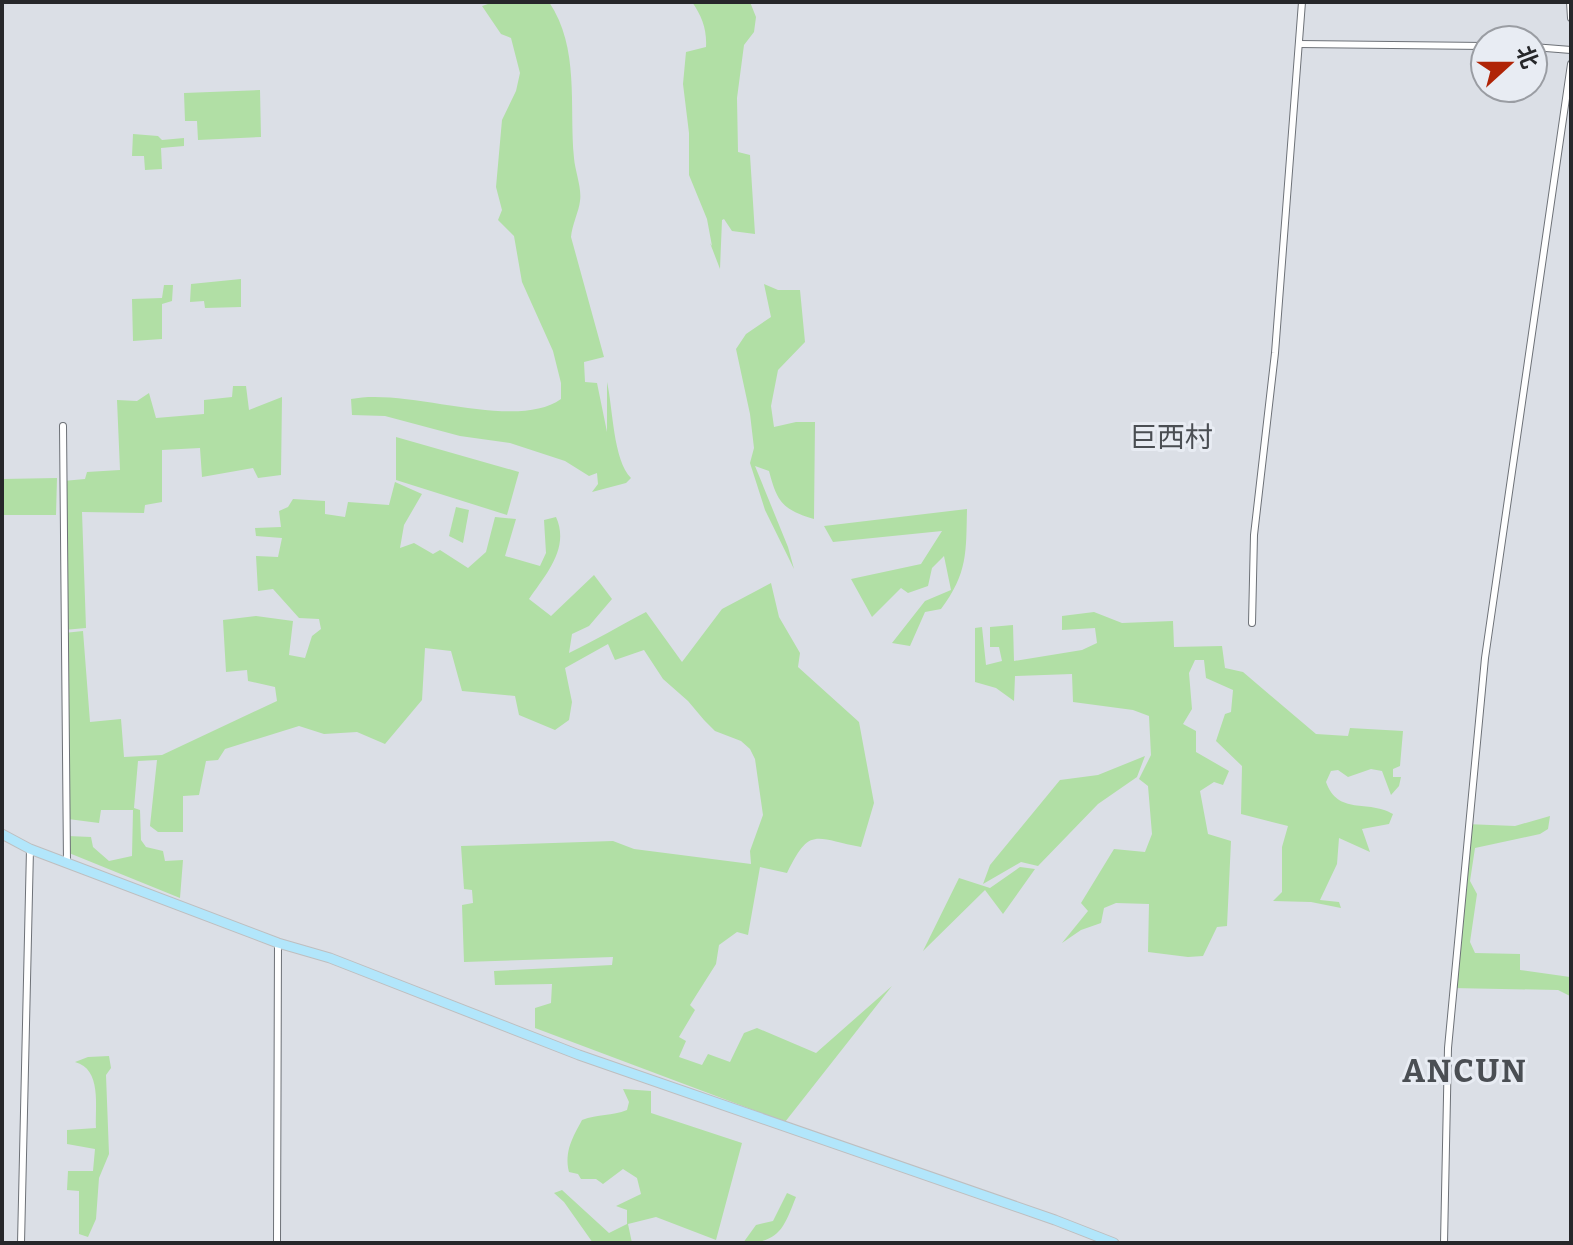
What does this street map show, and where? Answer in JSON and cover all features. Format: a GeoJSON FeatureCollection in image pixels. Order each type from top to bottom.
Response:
{"type":"FeatureCollection","features":[{"type":"Feature","properties":{"kind":"main road"},"geometry":{"type":"LineString","coordinates":[[2,834],[30,849],[278,943],[330,958],[579,1055],[1040,1214],[1114,1243]]}},
{"type":"Feature","properties":{"kind":"street"},"geometry":{"type":"LineString","coordinates":[[1252,623],[1254,535],[1275,353],[1302,2]]}},
{"type":"Feature","properties":{"kind":"street"},"geometry":{"type":"LineString","coordinates":[[1570,2],[1571,18]]}},
{"type":"Feature","properties":{"kind":"street"},"geometry":{"type":"LineString","coordinates":[[1299,44],[1469,46]]}},
{"type":"Feature","properties":{"kind":"street"},"geometry":{"type":"LineString","coordinates":[[1549,48],[1571,50]]}},
{"type":"Feature","properties":{"kind":"street"},"geometry":{"type":"LineString","coordinates":[[1444,1243],[1448,1048],[1485,658],[1571,64]]}},
{"type":"Feature","properties":{"kind":"street"},"geometry":{"type":"LineString","coordinates":[[63,426],[67,862]]}},
{"type":"Feature","properties":{"kind":"street"},"geometry":{"type":"LineString","coordinates":[[21,1243],[30,849]]}},
{"type":"Feature","properties":{"kind":"street"},"geometry":{"type":"LineString","coordinates":[[277,1243],[278,943]]}},
{"type":"Feature","properties":{"kind":"green space"},"geometry":{"type":"Polygon","coordinates":[[[494,2],[549,2],[559,20],[569,58],[574,158],[580,196],[571,237],[604,357],[584,362],[585,382],[597,383],[607,432],[607,382],[620,459],[631,478],[626,483],[592,492],[598,484],[597,473],[589,476],[565,461],[510,443],[460,436],[385,416],[352,415],[351,399],[375,397],[517,411],[541,408],[561,399],[561,383],[553,351],[522,282],[514,236],[498,220],[502,210],[496,187],[502,120],[516,91],[520,73],[511,38],[501,34],[482,6],[494,2]]]}},
{"type":"Feature","properties":{"kind":"green space"},"geometry":{"type":"Polygon","coordinates":[[[692,2],[750,2],[756,17],[754,32],[744,45],[737,98],[738,152],[750,155],[755,234],[732,231],[722,220],[720,269],[710,243],[712,246],[707,219],[689,175],[689,133],[683,84],[686,52],[706,47],[703,23],[692,2]]]}},
{"type":"Feature","properties":{"kind":"green space"},"geometry":{"type":"Polygon","coordinates":[[[260,90],[261,137],[198,140],[197,121],[185,121],[184,93],[260,90]]]}},
{"type":"Feature","properties":{"kind":"green space"},"geometry":{"type":"Polygon","coordinates":[[[133,134],[158,136],[162,140],[184,138],[184,146],[161,148],[162,169],[145,170],[144,156],[132,156],[133,134]]]}},
{"type":"Feature","properties":{"kind":"green space"},"geometry":{"type":"Polygon","coordinates":[[[241,279],[241,307],[205,308],[204,301],[190,302],[191,284],[241,279]]]}},
{"type":"Feature","properties":{"kind":"green space"},"geometry":{"type":"Polygon","coordinates":[[[764,284],[778,290],[800,290],[805,342],[778,370],[771,406],[774,427],[815,422],[814,519],[788,508],[775,490],[769,471],[755,466],[794,569],[765,510],[750,463],[754,448],[750,414],[736,349],[746,334],[771,317],[764,284]]]}},
{"type":"Feature","properties":{"kind":"green space"},"geometry":{"type":"Polygon","coordinates":[[[164,285],[173,285],[172,301],[162,304],[162,339],[133,341],[132,299],[162,298],[164,285]]]}},
{"type":"Feature","properties":{"kind":"green space"},"geometry":{"type":"Polygon","coordinates":[[[233,386],[246,386],[249,410],[282,397],[281,475],[258,478],[253,468],[202,477],[200,448],[162,450],[162,502],[145,505],[144,513],[82,512],[86,628],[64,630],[63,481],[85,479],[87,472],[120,470],[117,400],[137,401],[149,393],[156,418],[204,414],[204,400],[232,397],[233,386]]]}},
{"type":"Feature","properties":{"kind":"green space"},"geometry":{"type":"Polygon","coordinates":[[[396,437],[519,472],[507,515],[396,480],[396,437]]]}},
{"type":"Feature","properties":{"kind":"green space"},"geometry":{"type":"Polygon","coordinates":[[[57,478],[56,515],[2,515],[2,479],[57,478]]]}},
{"type":"Feature","properties":{"kind":"green space"},"geometry":{"type":"Polygon","coordinates":[[[395,482],[422,494],[404,525],[400,548],[414,543],[433,554],[440,550],[468,568],[486,552],[495,517],[516,519],[505,556],[540,566],[546,553],[544,520],[556,517],[560,528],[558,550],[549,570],[529,599],[551,616],[594,575],[612,599],[589,626],[572,634],[569,653],[646,612],[682,662],[722,609],[771,583],[779,617],[800,653],[798,667],[859,722],[874,803],[861,847],[815,839],[802,848],[787,873],[760,867],[748,935],[737,932],[719,945],[716,964],[690,1005],[695,1010],[679,1037],[686,1041],[679,1057],[702,1065],[708,1054],[730,1062],[744,1033],[757,1028],[816,1053],[892,986],[785,1122],[535,1028],[535,1008],[551,1003],[552,984],[495,985],[494,971],[612,965],[613,957],[464,962],[462,905],[473,903],[472,890],[464,889],[461,846],[613,841],[634,849],[751,864],[750,851],[763,815],[755,759],[750,749],[741,741],[715,731],[663,679],[644,650],[615,660],[608,644],[565,668],[572,702],[569,720],[555,730],[519,715],[515,696],[462,691],[451,651],[425,648],[422,700],[385,744],[357,732],[324,734],[299,726],[225,749],[218,760],[206,761],[199,795],[183,796],[183,832],[158,832],[150,826],[157,760],[138,761],[134,808],[140,810],[141,840],[146,847],[163,851],[165,861],[183,860],[180,898],[69,853],[68,836],[91,837],[93,847],[109,861],[132,856],[133,810],[101,810],[99,823],[68,819],[64,633],[83,631],[90,722],[121,719],[124,757],[162,755],[277,701],[275,687],[248,681],[247,670],[226,672],[223,620],[256,616],[293,621],[289,655],[305,658],[312,636],[321,629],[319,619],[299,618],[273,589],[258,591],[256,556],[278,557],[282,538],[256,536],[255,528],[281,527],[279,511],[288,507],[293,499],[325,501],[325,514],[345,517],[348,502],[389,505],[395,482]]]}},
{"type":"Feature","properties":{"kind":"green space"},"geometry":{"type":"Polygon","coordinates":[[[456,507],[469,510],[463,543],[449,536],[456,507]]]}},
{"type":"Feature","properties":{"kind":"green space"},"geometry":{"type":"Polygon","coordinates":[[[967,509],[964,562],[950,596],[941,609],[925,612],[910,646],[892,643],[925,601],[951,590],[944,556],[932,568],[928,586],[908,593],[901,588],[872,617],[851,579],[921,564],[942,531],[833,542],[824,526],[967,509]]]}},
{"type":"Feature","properties":{"kind":"green space"},"geometry":{"type":"Polygon","coordinates":[[[1094,612],[1122,623],[1173,621],[1174,647],[1222,646],[1225,668],[1243,672],[1316,734],[1348,736],[1350,728],[1403,731],[1400,766],[1393,769],[1393,777],[1401,777],[1399,786],[1391,795],[1382,771],[1371,769],[1348,777],[1338,770],[1331,771],[1326,782],[1331,793],[1346,803],[1374,807],[1393,814],[1389,824],[1362,829],[1370,852],[1339,838],[1337,864],[1320,900],[1339,902],[1341,908],[1311,902],[1273,901],[1282,892],[1282,847],[1288,826],[1241,814],[1242,766],[1216,741],[1225,714],[1231,712],[1233,690],[1206,678],[1204,660],[1195,660],[1189,673],[1192,709],[1183,724],[1196,731],[1196,752],[1229,771],[1223,785],[1214,782],[1200,791],[1208,834],[1231,841],[1227,926],[1217,927],[1203,956],[1148,952],[1149,904],[1116,903],[1104,908],[1101,923],[1081,930],[1062,943],[1088,911],[1081,903],[1114,849],[1145,852],[1152,834],[1148,786],[1139,779],[1151,755],[1149,716],[1133,710],[1073,702],[1072,674],[1015,676],[1014,701],[996,688],[975,682],[975,628],[982,627],[986,665],[1002,661],[999,647],[990,647],[990,627],[1013,625],[1014,661],[1082,650],[1097,643],[1095,628],[1062,630],[1062,616],[1094,612]]]}},
{"type":"Feature","properties":{"kind":"green space"},"geometry":{"type":"Polygon","coordinates":[[[1145,756],[1137,777],[1098,804],[1038,866],[1021,862],[983,884],[990,865],[1060,780],[1098,775],[1145,756]]]}},
{"type":"Feature","properties":{"kind":"green space"},"geometry":{"type":"Polygon","coordinates":[[[1550,816],[1548,829],[1540,834],[1475,848],[1470,881],[1477,894],[1470,942],[1475,953],[1520,954],[1520,970],[1570,977],[1570,996],[1558,990],[1452,988],[1466,824],[1515,826],[1550,816]]]}},
{"type":"Feature","properties":{"kind":"green space"},"geometry":{"type":"Polygon","coordinates":[[[1020,867],[1035,869],[1003,914],[985,890],[923,951],[959,878],[990,888],[1020,867]]]}},
{"type":"Feature","properties":{"kind":"green space"},"geometry":{"type":"Polygon","coordinates":[[[109,1056],[111,1068],[106,1075],[109,1154],[99,1178],[96,1219],[88,1237],[79,1234],[79,1191],[67,1190],[68,1171],[93,1171],[95,1149],[67,1144],[67,1130],[96,1128],[93,1080],[84,1066],[75,1062],[88,1057],[109,1056]]]}},
{"type":"Feature","properties":{"kind":"green space"},"geometry":{"type":"Polygon","coordinates":[[[623,1089],[651,1091],[651,1113],[742,1143],[716,1240],[656,1217],[628,1224],[632,1243],[593,1243],[554,1193],[562,1190],[609,1233],[627,1224],[627,1210],[616,1206],[641,1194],[637,1178],[623,1169],[603,1184],[596,1179],[581,1179],[578,1174],[569,1172],[568,1164],[570,1144],[582,1120],[627,1110],[629,1102],[623,1089]]]}},
{"type":"Feature","properties":{"kind":"green space"},"geometry":{"type":"Polygon","coordinates":[[[787,1193],[796,1197],[779,1231],[765,1240],[743,1243],[756,1225],[773,1221],[787,1193]]]}},
{"type":"Feature","properties":{"kind":"district","name":"巨西村"},"geometry":{"type":"Point","coordinates":[1171,437]}},
{"type":"Feature","properties":{"kind":"district","name":"ANCUN"},"geometry":{"type":"Point","coordinates":[1465,1071]}}]}
